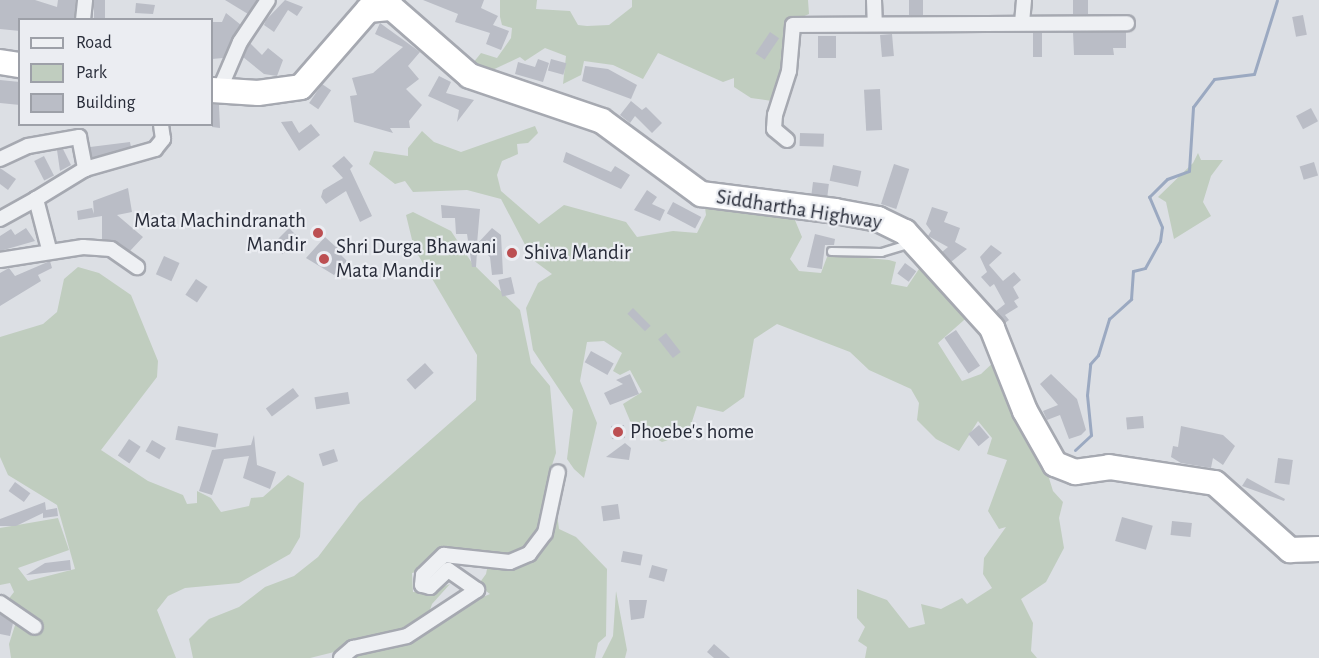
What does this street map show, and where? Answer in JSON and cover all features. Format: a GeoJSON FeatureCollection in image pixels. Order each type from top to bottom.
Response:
{"type":"FeatureCollection","features":[{"type":"Feature","properties":{"kind":"highway","name":"Siddhartha Highway"},"geometry":{"type":"LineString","coordinates":[[215,91],[258,93],[301,87],[368,10],[392,8],[470,76],[602,121],[701,194],[878,219],[916,240],[992,328],[1025,411],[1055,464],[1075,472],[1109,467],[1215,483],[1290,549],[1319,549]]}},
{"type":"Feature","properties":{"kind":"highway"},"geometry":{"type":"LineString","coordinates":[[0,62],[18,65]]}},
{"type":"Feature","properties":{"kind":"street"},"geometry":{"type":"LineString","coordinates":[[83,18],[85,0]]}},
{"type":"Feature","properties":{"kind":"street"},"geometry":{"type":"LineString","coordinates":[[215,91],[240,42],[268,0]]}},
{"type":"Feature","properties":{"kind":"street"},"geometry":{"type":"LineString","coordinates":[[874,0],[874,24]]}},
{"type":"Feature","properties":{"kind":"street"},"geometry":{"type":"LineString","coordinates":[[1022,23],[1024,0]]}},
{"type":"Feature","properties":{"kind":"street"},"geometry":{"type":"LineString","coordinates":[[787,140],[774,129],[775,116],[789,71],[793,25],[1128,22]]}},
{"type":"Feature","properties":{"kind":"street"},"geometry":{"type":"LineString","coordinates":[[0,219],[36,200],[85,169],[155,149],[163,139],[161,126]]}},
{"type":"Feature","properties":{"kind":"street"},"geometry":{"type":"LineString","coordinates":[[0,159],[28,146],[79,136],[85,169]]}},
{"type":"Feature","properties":{"kind":"street"},"geometry":{"type":"LineString","coordinates":[[36,200],[49,249]]}},
{"type":"Feature","properties":{"kind":"street"},"geometry":{"type":"LineString","coordinates":[[0,260],[49,249],[111,249],[137,267]]}},
{"type":"Feature","properties":{"kind":"street"},"geometry":{"type":"LineString","coordinates":[[341,658],[353,648],[407,636],[477,590],[448,570],[430,587],[422,585],[423,575],[444,555],[510,562],[529,554],[545,533],[558,472]]}},
{"type":"Feature","properties":{"kind":"street"},"geometry":{"type":"LineString","coordinates":[[0,603],[35,627]]}},
{"type":"Feature","properties":{"kind":"lane"},"geometry":{"type":"LineString","coordinates":[[831,251],[881,252],[916,240]]}},
{"type":"Feature","properties":{"kind":"green space"},"geometry":{"type":"Polygon","coordinates":[[[500,0],[537,0],[536,9],[570,11],[578,25],[587,26],[609,25],[632,7],[632,0],[808,0],[809,14],[791,22],[782,84],[772,101],[751,98],[734,87],[734,78],[723,82],[658,53],[643,79],[613,65],[584,61],[581,75],[563,84],[566,56],[545,48],[525,61],[520,57],[486,73],[473,63],[481,53],[497,58],[511,38],[512,28],[502,25],[500,0]]]}},
{"type":"Feature","properties":{"kind":"green space"},"geometry":{"type":"Polygon","coordinates":[[[535,126],[538,133],[528,143],[517,144],[518,154],[502,161],[497,175],[501,191],[539,224],[564,205],[626,222],[637,237],[673,231],[697,233],[706,215],[704,200],[792,213],[802,237],[790,259],[799,271],[821,273],[827,257],[835,255],[889,260],[896,262],[891,284],[907,287],[923,263],[972,313],[938,343],[962,381],[981,374],[997,359],[1040,449],[1053,491],[1063,502],[1059,518],[1064,548],[1046,582],[1021,599],[1033,623],[1031,651],[1037,658],[865,658],[867,647],[858,641],[865,627],[857,618],[857,589],[887,600],[909,628],[925,624],[921,604],[941,609],[962,598],[967,604],[992,588],[983,574],[984,558],[1006,527],[999,529],[988,511],[1007,460],[987,454],[992,438],[978,421],[959,451],[936,439],[917,420],[919,403],[911,389],[869,370],[850,352],[777,324],[754,339],[744,397],[723,412],[697,406],[688,434],[662,442],[631,423],[623,404],[642,392],[630,370],[620,375],[613,371],[622,353],[604,341],[587,342],[580,381],[597,423],[584,478],[574,469],[567,459],[573,410],[533,350],[526,308],[538,283],[552,274],[533,260],[501,199],[467,190],[413,192],[405,181],[395,184],[369,164],[374,151],[408,156],[408,148],[422,131],[434,142],[461,152],[535,126]]]}},
{"type":"Feature","properties":{"kind":"green space"},"geometry":{"type":"Polygon","coordinates":[[[1198,153],[1201,160],[1223,160],[1211,176],[1203,202],[1211,216],[1174,239],[1166,202],[1158,197],[1193,163],[1198,153]]]}},
{"type":"Feature","properties":{"kind":"green space"},"geometry":{"type":"Polygon","coordinates":[[[413,212],[451,231],[472,263],[520,310],[531,363],[550,386],[556,453],[551,468],[559,529],[576,537],[607,569],[606,636],[598,643],[595,658],[350,658],[354,650],[407,642],[454,609],[490,594],[478,585],[486,574],[490,554],[449,550],[424,570],[412,573],[413,592],[430,592],[450,584],[432,604],[426,622],[407,634],[310,658],[193,658],[189,639],[209,619],[239,607],[265,587],[294,576],[318,557],[359,503],[476,400],[477,355],[414,248],[406,215],[413,212]]]}},
{"type":"Feature","properties":{"kind":"green space"},"geometry":{"type":"Polygon","coordinates":[[[78,267],[99,273],[131,295],[158,361],[157,377],[101,450],[148,481],[183,495],[187,504],[197,503],[197,491],[211,498],[221,512],[249,506],[251,498],[263,497],[288,475],[304,483],[300,537],[290,554],[239,583],[185,588],[168,596],[157,610],[176,658],[11,658],[9,644],[17,619],[4,605],[14,592],[10,583],[0,585],[0,528],[58,518],[69,550],[18,568],[28,581],[75,569],[57,505],[8,475],[0,457],[0,337],[43,324],[57,312],[64,279],[78,267]]]}},
{"type":"Feature","properties":{"kind":"green space"},"geometry":{"type":"Polygon","coordinates":[[[616,591],[627,650],[625,658],[602,658],[613,636],[616,591]]]}},
{"type":"Feature","properties":{"kind":"building"},"geometry":{"type":"Polygon","coordinates":[[[0,0],[35,0],[57,7],[58,0],[76,0],[74,18],[18,18],[18,31],[0,29],[0,0]]]}},
{"type":"Feature","properties":{"kind":"building"},"geometry":{"type":"Polygon","coordinates":[[[94,0],[105,0],[105,18],[94,18],[94,0]]]}},
{"type":"Feature","properties":{"kind":"building"},"geometry":{"type":"Polygon","coordinates":[[[225,0],[257,0],[248,14],[225,0]]]}},
{"type":"Feature","properties":{"kind":"building"},"geometry":{"type":"Polygon","coordinates":[[[285,0],[303,7],[297,16],[288,10],[274,32],[264,25],[285,0]]]}},
{"type":"Feature","properties":{"kind":"building"},"geometry":{"type":"Polygon","coordinates":[[[423,0],[484,0],[481,8],[498,16],[493,25],[509,31],[501,50],[486,44],[490,33],[455,22],[458,14],[423,0]]]}},
{"type":"Feature","properties":{"kind":"building"},"geometry":{"type":"Polygon","coordinates":[[[909,0],[923,0],[923,15],[909,15],[909,0]]]}},
{"type":"Feature","properties":{"kind":"building"},"geometry":{"type":"Polygon","coordinates":[[[1073,0],[1088,0],[1088,14],[1073,14],[1073,0]]]}},
{"type":"Feature","properties":{"kind":"building"},"geometry":{"type":"Polygon","coordinates":[[[136,3],[155,5],[153,14],[135,13],[136,3]]]}},
{"type":"Feature","properties":{"kind":"building"},"geometry":{"type":"Polygon","coordinates":[[[226,13],[241,25],[223,58],[213,59],[213,22],[222,22],[226,13]]]}},
{"type":"Feature","properties":{"kind":"building"},"geometry":{"type":"Polygon","coordinates":[[[1303,15],[1307,35],[1296,37],[1292,17],[1303,15]]]}},
{"type":"Feature","properties":{"kind":"building"},"geometry":{"type":"Polygon","coordinates":[[[380,23],[420,52],[408,66],[419,79],[406,89],[422,105],[409,121],[410,128],[390,128],[393,133],[354,122],[350,96],[357,95],[352,78],[373,73],[403,47],[375,34],[380,23]]]}},
{"type":"Feature","properties":{"kind":"building"},"geometry":{"type":"Polygon","coordinates":[[[770,32],[779,38],[765,60],[755,54],[770,32]]]}},
{"type":"Feature","properties":{"kind":"building"},"geometry":{"type":"Polygon","coordinates":[[[1073,32],[1126,32],[1126,48],[1113,48],[1114,55],[1074,55],[1073,32]]]}},
{"type":"Feature","properties":{"kind":"building"},"geometry":{"type":"Polygon","coordinates":[[[1033,33],[1042,33],[1042,57],[1033,57],[1033,33]]]}},
{"type":"Feature","properties":{"kind":"building"},"geometry":{"type":"Polygon","coordinates":[[[892,34],[894,56],[882,57],[880,35],[892,34]]]}},
{"type":"Feature","properties":{"kind":"building"},"geometry":{"type":"Polygon","coordinates":[[[818,36],[836,36],[836,58],[818,58],[818,36]]]}},
{"type":"Feature","properties":{"kind":"building"},"geometry":{"type":"Polygon","coordinates":[[[250,43],[262,55],[268,48],[283,60],[277,76],[264,74],[243,57],[250,43]]]}},
{"type":"Feature","properties":{"kind":"building"},"geometry":{"type":"Polygon","coordinates":[[[538,59],[549,63],[543,82],[515,74],[518,62],[535,67],[538,59]]]}},
{"type":"Feature","properties":{"kind":"building"},"geometry":{"type":"Polygon","coordinates":[[[551,59],[566,63],[563,75],[548,71],[551,59]]]}},
{"type":"Feature","properties":{"kind":"building"},"geometry":{"type":"Polygon","coordinates":[[[585,66],[608,69],[637,85],[631,99],[582,81],[585,66]]]}},
{"type":"Feature","properties":{"kind":"building"},"geometry":{"type":"Polygon","coordinates":[[[439,76],[451,82],[446,93],[474,100],[457,122],[459,110],[428,96],[439,76]]]}},
{"type":"Feature","properties":{"kind":"building"},"geometry":{"type":"Polygon","coordinates":[[[0,80],[18,82],[18,105],[0,103],[0,80]]]}},
{"type":"Feature","properties":{"kind":"building"},"geometry":{"type":"Polygon","coordinates":[[[322,84],[331,90],[318,109],[309,103],[322,84]]]}},
{"type":"Feature","properties":{"kind":"building"},"geometry":{"type":"Polygon","coordinates":[[[880,89],[882,130],[866,131],[864,90],[880,89]]]}},
{"type":"Feature","properties":{"kind":"building"},"geometry":{"type":"Polygon","coordinates":[[[631,101],[642,110],[646,107],[662,123],[652,133],[635,116],[630,123],[620,115],[631,101]]]}},
{"type":"Feature","properties":{"kind":"building"},"geometry":{"type":"Polygon","coordinates":[[[213,104],[219,105],[220,128],[212,127],[213,104]]]}},
{"type":"Feature","properties":{"kind":"building"},"geometry":{"type":"Polygon","coordinates":[[[1311,108],[1318,121],[1303,129],[1296,116],[1311,108]]]}},
{"type":"Feature","properties":{"kind":"building"},"geometry":{"type":"Polygon","coordinates":[[[292,121],[299,133],[311,124],[320,135],[299,151],[281,122],[292,121]]]}},
{"type":"Feature","properties":{"kind":"building"},"geometry":{"type":"Polygon","coordinates":[[[800,133],[824,134],[824,147],[800,146],[800,133]]]}},
{"type":"Feature","properties":{"kind":"building"},"geometry":{"type":"Polygon","coordinates":[[[130,142],[131,147],[92,158],[90,147],[130,142]]]}},
{"type":"Feature","properties":{"kind":"building"},"geometry":{"type":"Polygon","coordinates":[[[63,149],[71,165],[60,171],[57,150],[63,149]]]}},
{"type":"Feature","properties":{"kind":"building"},"geometry":{"type":"Polygon","coordinates":[[[566,152],[611,172],[615,166],[630,175],[621,189],[563,162],[566,152]]]}},
{"type":"Feature","properties":{"kind":"building"},"geometry":{"type":"Polygon","coordinates":[[[44,156],[54,176],[44,181],[34,161],[44,156]]]}},
{"type":"Feature","properties":{"kind":"building"},"geometry":{"type":"Polygon","coordinates":[[[344,156],[353,166],[350,169],[372,216],[360,222],[346,191],[326,204],[321,197],[323,190],[343,178],[332,166],[344,156]]]}},
{"type":"Feature","properties":{"kind":"building"},"geometry":{"type":"Polygon","coordinates":[[[1314,162],[1318,175],[1304,180],[1300,166],[1314,162]]]}},
{"type":"Feature","properties":{"kind":"building"},"geometry":{"type":"Polygon","coordinates":[[[894,164],[909,169],[896,209],[881,204],[894,164]]]}},
{"type":"Feature","properties":{"kind":"building"},"geometry":{"type":"Polygon","coordinates":[[[833,165],[861,171],[858,187],[830,181],[833,165]]]}},
{"type":"Feature","properties":{"kind":"building"},"geometry":{"type":"Polygon","coordinates":[[[0,168],[16,179],[8,190],[0,184],[0,168]]]}},
{"type":"Feature","properties":{"kind":"building"},"geometry":{"type":"Polygon","coordinates":[[[813,182],[829,184],[827,196],[812,194],[813,182]]]}},
{"type":"Feature","properties":{"kind":"building"},"geometry":{"type":"Polygon","coordinates":[[[128,188],[132,212],[117,215],[143,237],[130,251],[102,239],[102,216],[78,220],[77,211],[92,208],[94,214],[93,201],[128,188]]]}},
{"type":"Feature","properties":{"kind":"building"},"geometry":{"type":"Polygon","coordinates":[[[647,190],[657,197],[652,204],[665,210],[660,221],[634,210],[647,190]]]}},
{"type":"Feature","properties":{"kind":"building"},"geometry":{"type":"Polygon","coordinates":[[[673,202],[701,217],[695,229],[667,213],[673,202]]]}},
{"type":"Feature","properties":{"kind":"building"},"geometry":{"type":"Polygon","coordinates":[[[441,205],[480,209],[477,244],[492,228],[501,235],[503,274],[492,275],[490,257],[483,251],[477,252],[476,267],[472,267],[467,234],[456,234],[455,218],[442,218],[441,205]]]}},
{"type":"Feature","properties":{"kind":"building"},"geometry":{"type":"Polygon","coordinates":[[[932,207],[948,212],[944,222],[960,228],[955,242],[967,249],[951,262],[942,252],[948,247],[928,236],[931,231],[926,224],[932,207]]]}},
{"type":"Feature","properties":{"kind":"building"},"geometry":{"type":"Polygon","coordinates":[[[26,228],[35,241],[0,251],[0,236],[11,229],[15,235],[26,228]]]}},
{"type":"Feature","properties":{"kind":"building"},"geometry":{"type":"Polygon","coordinates":[[[289,228],[299,238],[283,254],[273,244],[289,228]]]}},
{"type":"Feature","properties":{"kind":"building"},"geometry":{"type":"Polygon","coordinates":[[[815,234],[835,239],[834,245],[825,245],[822,269],[807,267],[815,234]]]}},
{"type":"Feature","properties":{"kind":"building"},"geometry":{"type":"Polygon","coordinates":[[[325,237],[336,247],[347,237],[353,243],[341,255],[347,261],[334,275],[306,258],[325,237]]]}},
{"type":"Feature","properties":{"kind":"building"},"geometry":{"type":"Polygon","coordinates":[[[991,245],[1002,253],[989,265],[1003,281],[1014,272],[1021,280],[1013,287],[1019,298],[1014,301],[1018,307],[1005,315],[1009,320],[1005,323],[996,311],[1005,304],[994,284],[990,287],[981,277],[987,272],[980,257],[991,245]]]}},
{"type":"Feature","properties":{"kind":"building"},"geometry":{"type":"Polygon","coordinates":[[[164,256],[180,263],[171,281],[156,274],[164,256]]]}},
{"type":"Feature","properties":{"kind":"building"},"geometry":{"type":"Polygon","coordinates":[[[50,261],[52,268],[38,275],[41,281],[0,306],[0,273],[9,268],[15,276],[50,261]]]}},
{"type":"Feature","properties":{"kind":"building"},"geometry":{"type":"Polygon","coordinates":[[[905,263],[916,271],[909,282],[897,274],[905,263]]]}},
{"type":"Feature","properties":{"kind":"building"},"geometry":{"type":"Polygon","coordinates":[[[511,277],[515,294],[502,296],[498,280],[511,277]]]}},
{"type":"Feature","properties":{"kind":"building"},"geometry":{"type":"Polygon","coordinates":[[[196,279],[208,287],[197,303],[185,295],[196,279]]]}},
{"type":"Feature","properties":{"kind":"building"},"geometry":{"type":"Polygon","coordinates":[[[633,308],[651,326],[645,331],[627,314],[633,308]]]}},
{"type":"Feature","properties":{"kind":"building"},"geometry":{"type":"Polygon","coordinates":[[[956,330],[980,366],[968,373],[944,338],[956,330]]]}},
{"type":"Feature","properties":{"kind":"building"},"geometry":{"type":"Polygon","coordinates":[[[666,333],[681,352],[673,358],[658,339],[666,333]]]}},
{"type":"Feature","properties":{"kind":"building"},"geometry":{"type":"Polygon","coordinates":[[[591,351],[614,364],[607,375],[585,362],[591,351]]]}},
{"type":"Feature","properties":{"kind":"building"},"geometry":{"type":"Polygon","coordinates":[[[425,363],[434,373],[415,389],[406,380],[425,363]]]}},
{"type":"Feature","properties":{"kind":"building"},"geometry":{"type":"Polygon","coordinates":[[[630,374],[639,394],[610,405],[604,393],[623,384],[616,380],[630,374]]]}},
{"type":"Feature","properties":{"kind":"building"},"geometry":{"type":"Polygon","coordinates":[[[1051,374],[1077,399],[1086,430],[1081,435],[1069,439],[1060,415],[1047,420],[1043,411],[1058,405],[1040,384],[1051,374]]]}},
{"type":"Feature","properties":{"kind":"building"},"geometry":{"type":"Polygon","coordinates":[[[293,388],[299,396],[272,416],[266,408],[293,388]]]}},
{"type":"Feature","properties":{"kind":"building"},"geometry":{"type":"Polygon","coordinates":[[[348,392],[350,404],[316,409],[314,397],[348,392]]]}},
{"type":"Feature","properties":{"kind":"building"},"geometry":{"type":"Polygon","coordinates":[[[1143,416],[1144,428],[1127,429],[1126,417],[1143,416]]]}},
{"type":"Feature","properties":{"kind":"building","name":"Phoebe's home"},"geometry":{"type":"Polygon","coordinates":[[[624,425],[625,438],[612,439],[611,426],[624,425]]]}},
{"type":"Feature","properties":{"kind":"building"},"geometry":{"type":"Polygon","coordinates":[[[979,425],[989,437],[979,446],[968,434],[979,425]]]}},
{"type":"Feature","properties":{"kind":"building"},"geometry":{"type":"Polygon","coordinates":[[[178,426],[218,434],[216,448],[175,440],[178,426]]]}},
{"type":"Feature","properties":{"kind":"building"},"geometry":{"type":"Polygon","coordinates":[[[1181,426],[1223,435],[1235,446],[1223,465],[1213,458],[1211,468],[1181,463],[1171,457],[1173,446],[1178,447],[1181,426]]]}},
{"type":"Feature","properties":{"kind":"building"},"geometry":{"type":"Polygon","coordinates":[[[254,435],[257,465],[276,472],[270,489],[243,478],[249,456],[224,459],[212,495],[199,491],[212,450],[251,445],[254,435]]]}},
{"type":"Feature","properties":{"kind":"building"},"geometry":{"type":"Polygon","coordinates":[[[129,439],[141,447],[129,463],[118,456],[129,439]]]}},
{"type":"Feature","properties":{"kind":"building"},"geometry":{"type":"Polygon","coordinates":[[[152,440],[166,448],[159,459],[146,451],[152,440]]]}},
{"type":"Feature","properties":{"kind":"building"},"geometry":{"type":"Polygon","coordinates":[[[625,443],[631,448],[629,460],[606,457],[625,443]]]}},
{"type":"Feature","properties":{"kind":"building"},"geometry":{"type":"Polygon","coordinates":[[[334,449],[338,461],[323,466],[319,454],[334,449]]]}},
{"type":"Feature","properties":{"kind":"building"},"geometry":{"type":"Polygon","coordinates":[[[1278,458],[1293,460],[1289,485],[1275,483],[1278,458]]]}},
{"type":"Feature","properties":{"kind":"building"},"geometry":{"type":"Polygon","coordinates":[[[1247,478],[1285,499],[1284,501],[1242,486],[1247,478]]]}},
{"type":"Feature","properties":{"kind":"building"},"geometry":{"type":"Polygon","coordinates":[[[15,482],[30,493],[24,502],[9,491],[15,482]]]}},
{"type":"Feature","properties":{"kind":"building"},"geometry":{"type":"Polygon","coordinates":[[[45,502],[46,510],[57,508],[58,516],[43,518],[43,513],[16,526],[0,526],[0,519],[45,502]]]}},
{"type":"Feature","properties":{"kind":"building"},"geometry":{"type":"Polygon","coordinates":[[[618,504],[620,519],[603,521],[601,506],[618,504]]]}},
{"type":"Feature","properties":{"kind":"building"},"geometry":{"type":"Polygon","coordinates":[[[1122,517],[1153,526],[1146,550],[1115,541],[1122,517]]]}},
{"type":"Feature","properties":{"kind":"building"},"geometry":{"type":"Polygon","coordinates":[[[1172,521],[1192,523],[1190,537],[1171,535],[1172,521]]]}},
{"type":"Feature","properties":{"kind":"building"},"geometry":{"type":"Polygon","coordinates":[[[623,551],[643,555],[641,566],[621,562],[623,551]]]}},
{"type":"Feature","properties":{"kind":"building"},"geometry":{"type":"Polygon","coordinates":[[[70,560],[71,570],[26,575],[45,563],[70,560]]]}},
{"type":"Feature","properties":{"kind":"building"},"geometry":{"type":"Polygon","coordinates":[[[652,565],[667,569],[664,582],[649,578],[652,565]]]}},
{"type":"Feature","properties":{"kind":"building"},"geometry":{"type":"Polygon","coordinates":[[[629,600],[647,600],[644,618],[631,620],[629,600]]]}},
{"type":"Feature","properties":{"kind":"building"},"geometry":{"type":"Polygon","coordinates":[[[0,614],[13,623],[10,636],[0,634],[0,614]]]}},
{"type":"Feature","properties":{"kind":"building"},"geometry":{"type":"Polygon","coordinates":[[[714,644],[730,658],[714,658],[707,652],[714,644]]]}},
{"type":"Feature","properties":{"kind":"waterway"},"geometry":{"type":"LineString","coordinates":[[1075,450],[1091,435],[1087,395],[1090,364],[1098,355],[1109,319],[1131,299],[1133,271],[1145,268],[1160,241],[1162,227],[1149,197],[1167,179],[1189,171],[1193,107],[1214,79],[1254,74],[1277,0]]}},
{"type":"Feature","properties":{"kind":"place","name":"Mata Machindranath Mandir"},"geometry":{"type":"Point","coordinates":[318,233]}},
{"type":"Feature","properties":{"kind":"place","name":"Shiva Mandir"},"geometry":{"type":"Point","coordinates":[512,253]}},
{"type":"Feature","properties":{"kind":"place","name":"Shri Durga Bhawani Mata Mandir"},"geometry":{"type":"Point","coordinates":[324,259]}},
{"type":"Feature","properties":{"kind":"place","name":"Phoebe's home"},"geometry":{"type":"Point","coordinates":[618,432]}}]}
